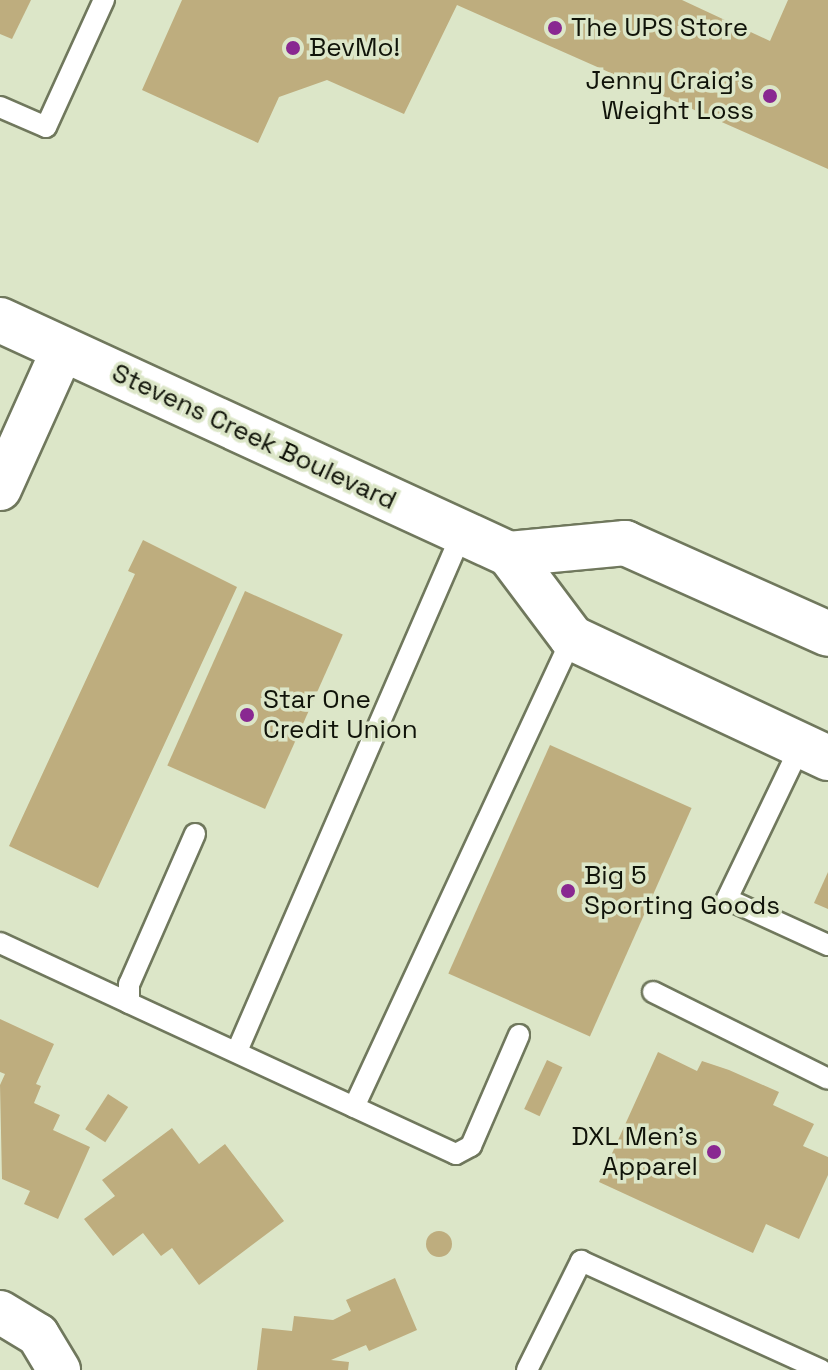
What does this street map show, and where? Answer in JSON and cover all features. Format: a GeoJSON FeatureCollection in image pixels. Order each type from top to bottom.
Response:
{"type":"FeatureCollection","features":[{"type":"Feature","properties":{"kind":"main road","name":"Stevens Creek Boulevard"},"geometry":{"type":"LineString","coordinates":[[0,320],[509,554],[572,638],[814,752]]}},
{"type":"Feature","properties":{"kind":"main road","name":"Stevens Creek Boulevard"},"geometry":{"type":"LineString","coordinates":[[509,554],[625,543],[828,634]]}},
{"type":"Feature","properties":{"kind":"street"},"geometry":{"type":"LineString","coordinates":[[0,489],[63,349]]}},
{"type":"Feature","properties":{"kind":"street"},"geometry":{"type":"LineString","coordinates":[[0,1312],[38,1335],[59,1370]]}},
{"type":"Feature","properties":{"kind":"lane"},"geometry":{"type":"LineString","coordinates":[[0,107],[46,127],[104,0]]}},
{"type":"Feature","properties":{"kind":"lane"},"geometry":{"type":"LineString","coordinates":[[237,1051],[462,533]]}},
{"type":"Feature","properties":{"kind":"lane"},"geometry":{"type":"LineString","coordinates":[[354,1107],[572,638]]}},
{"type":"Feature","properties":{"kind":"lane"},"geometry":{"type":"LineString","coordinates":[[814,752],[727,899],[828,945]]}},
{"type":"Feature","properties":{"kind":"lane"},"geometry":{"type":"LineString","coordinates":[[129,1003],[129,984],[195,834]]}},
{"type":"Feature","properties":{"kind":"lane"},"geometry":{"type":"LineString","coordinates":[[0,943],[456,1154],[471,1146],[519,1035]]}},
{"type":"Feature","properties":{"kind":"lane"},"geometry":{"type":"LineString","coordinates":[[653,992],[828,1079]]}},
{"type":"Feature","properties":{"kind":"lane"},"geometry":{"type":"LineString","coordinates":[[527,1370],[581,1261],[821,1370]]}},
{"type":"Feature","properties":{"kind":"building"},"geometry":{"type":"Polygon","coordinates":[[[0,0],[31,0],[12,39],[0,34],[0,0]]]}},
{"type":"Feature","properties":{"kind":"building"},"geometry":{"type":"Polygon","coordinates":[[[182,0],[682,0],[770,41],[788,0],[828,0],[828,169],[457,5],[404,114],[327,80],[279,97],[258,143],[142,90],[182,0]]]}},
{"type":"Feature","properties":{"kind":"building"},"geometry":{"type":"Polygon","coordinates":[[[143,540],[237,587],[98,888],[9,846],[135,574],[128,571],[143,540]]]}},
{"type":"Feature","properties":{"kind":"building","name":"Star One Credit Union"},"geometry":{"type":"Polygon","coordinates":[[[245,591],[343,635],[265,809],[167,765],[245,591]]]}},
{"type":"Feature","properties":{"kind":"building","name":"Big 5 Sporting Goods"},"geometry":{"type":"Polygon","coordinates":[[[550,745],[692,808],[590,1036],[448,973],[550,745]]]}},
{"type":"Feature","properties":{"kind":"building"},"geometry":{"type":"Polygon","coordinates":[[[828,872],[828,909],[814,903],[828,872]]]}},
{"type":"Feature","properties":{"kind":"building"},"geometry":{"type":"Polygon","coordinates":[[[0,1019],[54,1044],[36,1084],[41,1086],[34,1103],[60,1115],[53,1130],[90,1147],[58,1219],[24,1204],[30,1191],[2,1179],[0,1085],[5,1074],[0,1072],[0,1019]]]}},
{"type":"Feature","properties":{"kind":"building","name":"DXL Men's Apparel"},"geometry":{"type":"Polygon","coordinates":[[[658,1052],[697,1071],[702,1061],[779,1092],[773,1105],[814,1124],[803,1146],[828,1157],[828,1175],[799,1239],[766,1224],[753,1253],[599,1182],[658,1052]]]}},
{"type":"Feature","properties":{"kind":"building"},"geometry":{"type":"Polygon","coordinates":[[[547,1060],[562,1067],[540,1116],[524,1109],[547,1060]]]}},
{"type":"Feature","properties":{"kind":"building"},"geometry":{"type":"Polygon","coordinates":[[[108,1094],[128,1107],[105,1142],[85,1129],[108,1094]]]}},
{"type":"Feature","properties":{"kind":"building"},"geometry":{"type":"Polygon","coordinates":[[[172,1128],[199,1164],[225,1144],[284,1221],[199,1285],[172,1248],[161,1256],[143,1233],[113,1256],[84,1219],[115,1196],[102,1180],[172,1128]]]}},
{"type":"Feature","properties":{"kind":"building"},"geometry":{"type":"Polygon","coordinates":[[[439,1231],[448,1235],[452,1244],[448,1253],[439,1257],[430,1253],[426,1244],[430,1235],[439,1231]]]}},
{"type":"Feature","properties":{"kind":"building"},"geometry":{"type":"Polygon","coordinates":[[[395,1278],[417,1330],[369,1351],[366,1345],[331,1360],[349,1362],[348,1370],[257,1370],[262,1328],[292,1331],[294,1316],[333,1320],[351,1311],[346,1300],[395,1278]]]}},
{"type":"Feature","properties":{"kind":"place","name":"The UPS Store"},"geometry":{"type":"Point","coordinates":[555,28]}},
{"type":"Feature","properties":{"kind":"place","name":"BevMo!"},"geometry":{"type":"Point","coordinates":[293,48]}},
{"type":"Feature","properties":{"kind":"place","name":"Jenny Craig’s Weight Loss"},"geometry":{"type":"Point","coordinates":[770,96]}},
{"type":"Feature","properties":{"kind":"place","name":"Star One Credit Union"},"geometry":{"type":"Point","coordinates":[247,715]}},
{"type":"Feature","properties":{"kind":"place","name":"Big 5 Sporting Goods"},"geometry":{"type":"Point","coordinates":[568,891]}},
{"type":"Feature","properties":{"kind":"place","name":"DXL Men's Apparel"},"geometry":{"type":"Point","coordinates":[714,1152]}}]}
